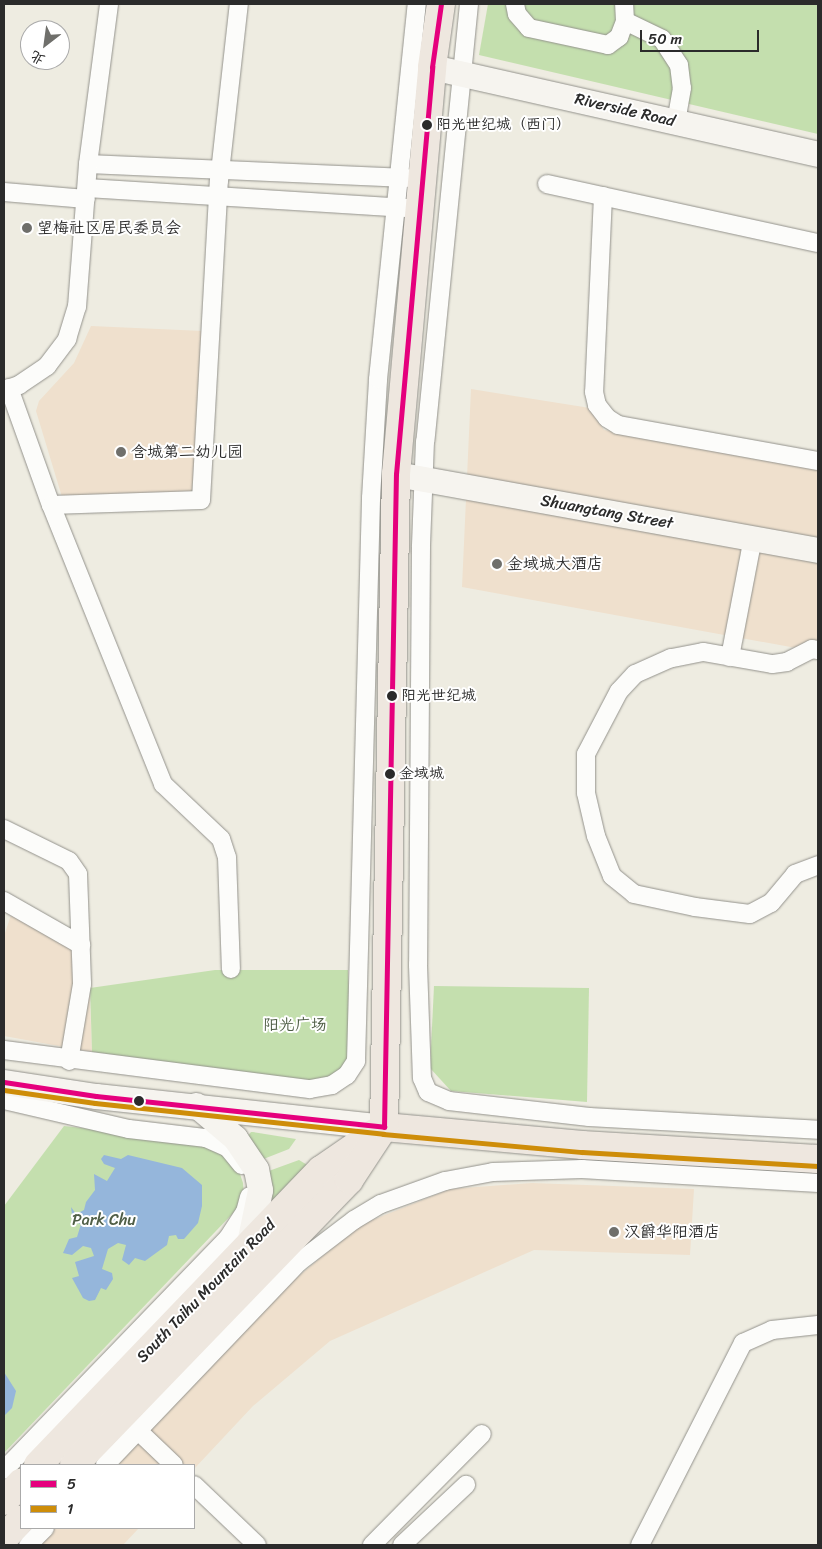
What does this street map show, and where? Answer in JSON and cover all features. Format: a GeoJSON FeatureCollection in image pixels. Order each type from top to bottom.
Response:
{"type":"FeatureCollection","features":[{"type":"Feature","properties":{"kind":"main road"},"geometry":{"type":"LineString","coordinates":[[441,4],[432,67],[410,178],[407,208],[396,474],[384,1127],[582,1145],[818,1159]]}},
{"type":"Feature","properties":{"kind":"main road","name":"South Taihu Mountain Road"},"geometry":{"type":"LineString","coordinates":[[40,1464],[121,1415],[248,1248],[329,1162],[384,1127]]}},
{"type":"Feature","properties":{"kind":"main road","name":"South Taihu Mountain Road"},"geometry":{"type":"LineString","coordinates":[[75,1464],[349,1180],[384,1127]]}},
{"type":"Feature","properties":{"kind":"main road"},"geometry":{"type":"LineString","coordinates":[[4,1501],[20,1484]]}},
{"type":"Feature","properties":{"kind":"main road"},"geometry":{"type":"LineString","coordinates":[[4,1538],[20,1521]]}},
{"type":"Feature","properties":{"kind":"street"},"geometry":{"type":"LineString","coordinates":[[108,4],[88,164],[77,307],[67,339],[47,366],[19,385],[6,389],[163,784],[221,839],[227,857],[231,969]]}},
{"type":"Feature","properties":{"kind":"street"},"geometry":{"type":"LineString","coordinates":[[51,505],[201,500],[218,196],[239,4]]}},
{"type":"Feature","properties":{"kind":"street"},"geometry":{"type":"LineString","coordinates":[[88,164],[410,178],[417,4]]}},
{"type":"Feature","properties":{"kind":"street"},"geometry":{"type":"LineString","coordinates":[[469,4],[460,74],[424,479],[418,965],[422,1078],[425,1088],[449,1101],[589,1117],[818,1130]]}},
{"type":"Feature","properties":{"kind":"street"},"geometry":{"type":"LineString","coordinates":[[515,4],[517,14],[529,28],[608,45],[619,38],[624,12],[662,39],[679,65],[682,88],[676,122]]}},
{"type":"Feature","properties":{"kind":"street","name":"Riverside Road"},"geometry":{"type":"LineString","coordinates":[[432,67],[818,154]]}},
{"type":"Feature","properties":{"kind":"street"},"geometry":{"type":"LineString","coordinates":[[547,184],[818,244]]}},
{"type":"Feature","properties":{"kind":"street"},"geometry":{"type":"LineString","coordinates":[[4,192],[218,196],[407,208],[378,379],[371,498],[356,1061],[347,1075],[332,1085],[310,1089],[69,1061],[4,1050]]}},
{"type":"Feature","properties":{"kind":"street"},"geometry":{"type":"LineString","coordinates":[[603,196],[594,392],[597,405],[607,418],[618,425],[818,461]]}},
{"type":"Feature","properties":{"kind":"street","name":"Shuangtang Street"},"geometry":{"type":"LineString","coordinates":[[396,474],[818,550]]}},
{"type":"Feature","properties":{"kind":"street"},"geometry":{"type":"LineString","coordinates":[[730,657],[753,538]]}},
{"type":"Feature","properties":{"kind":"street"},"geometry":{"type":"LineString","coordinates":[[818,650],[812,649],[787,662],[772,664],[703,652],[671,658],[635,674],[619,691],[586,754],[586,793],[596,836],[612,876],[634,894],[695,907],[750,914],[772,903],[795,874],[818,865]]}},
{"type":"Feature","properties":{"kind":"street"},"geometry":{"type":"LineString","coordinates":[[4,829],[75,866],[79,883],[82,984],[69,1061]]}},
{"type":"Feature","properties":{"kind":"street"},"geometry":{"type":"LineString","coordinates":[[4,901],[81,945]]}},
{"type":"Feature","properties":{"kind":"street"},"geometry":{"type":"LineString","coordinates":[[4,1082],[96,1096],[196,1105],[384,1127]]}},
{"type":"Feature","properties":{"kind":"street"},"geometry":{"type":"LineString","coordinates":[[4,1100],[129,1129],[206,1138],[228,1148],[240,1162],[246,1172],[249,1198],[245,1212],[228,1238],[4,1470]]}},
{"type":"Feature","properties":{"kind":"street"},"geometry":{"type":"LineString","coordinates":[[196,1105],[235,1138],[256,1168],[260,1190],[248,1248]]}},
{"type":"Feature","properties":{"kind":"street"},"geometry":{"type":"LineString","coordinates":[[105,1464],[121,1415],[299,1262],[340,1229],[381,1204],[445,1181],[493,1172],[582,1169],[818,1183]]}},
{"type":"Feature","properties":{"kind":"street"},"geometry":{"type":"LineString","coordinates":[[640,1545],[743,1343],[772,1330],[818,1325]]}},
{"type":"Feature","properties":{"kind":"street"},"geometry":{"type":"LineString","coordinates":[[121,1415],[173,1464]]}},
{"type":"Feature","properties":{"kind":"street"},"geometry":{"type":"LineString","coordinates":[[372,1545],[482,1434]]}},
{"type":"Feature","properties":{"kind":"street"},"geometry":{"type":"LineString","coordinates":[[402,1545],[466,1485]]}},
{"type":"Feature","properties":{"kind":"street"},"geometry":{"type":"LineString","coordinates":[[195,1486],[257,1545]]}},
{"type":"Feature","properties":{"kind":"street"},"geometry":{"type":"LineString","coordinates":[[28,1545],[44,1529]]}},
{"type":"Feature","properties":{"kind":"shaded area","name":"含城第二幼儿园"},"geometry":{"type":"Polygon","coordinates":[[[91,326],[203,331],[192,494],[62,497],[36,411],[39,401],[74,363],[91,326]]]}},
{"type":"Feature","properties":{"kind":"shaded area"},"geometry":{"type":"Polygon","coordinates":[[[471,389],[590,408],[604,430],[818,467],[818,652],[462,587],[471,389]]]}},
{"type":"Feature","properties":{"kind":"shaded area"},"geometry":{"type":"Polygon","coordinates":[[[12,912],[88,952],[92,1052],[4,1036],[4,936],[12,912]]]}},
{"type":"Feature","properties":{"kind":"shaded area"},"geometry":{"type":"Polygon","coordinates":[[[532,1183],[694,1189],[690,1255],[534,1250],[330,1341],[253,1406],[195,1468],[195,1464],[115,1464],[277,1294],[360,1225],[450,1189],[532,1183]]]}},
{"type":"Feature","properties":{"kind":"shaded area"},"geometry":{"type":"Polygon","coordinates":[[[53,1529],[138,1529],[123,1545],[38,1545],[53,1529]]]}},
{"type":"Feature","properties":{"kind":"green space"},"geometry":{"type":"Polygon","coordinates":[[[488,4],[818,4],[818,134],[479,55],[488,4]]]}},
{"type":"Feature","properties":{"kind":"green space","name":"阳光广场"},"geometry":{"type":"Polygon","coordinates":[[[215,970],[348,970],[352,1059],[334,1079],[310,1082],[92,1052],[90,988],[215,970]]]}},
{"type":"Feature","properties":{"kind":"green space"},"geometry":{"type":"Polygon","coordinates":[[[434,986],[589,988],[587,1102],[451,1091],[430,1068],[434,986]]]}},
{"type":"Feature","properties":{"kind":"green space","name":"Park Chu"},"geometry":{"type":"Polygon","coordinates":[[[64,1126],[206,1142],[236,1162],[243,1183],[244,1197],[236,1210],[4,1453],[4,1206],[64,1126]]]}},
{"type":"Feature","properties":{"kind":"green space"},"geometry":{"type":"Polygon","coordinates":[[[251,1132],[296,1139],[289,1149],[261,1160],[247,1137],[251,1132]]]}},
{"type":"Feature","properties":{"kind":"green space"},"geometry":{"type":"Polygon","coordinates":[[[299,1160],[309,1166],[270,1203],[266,1172],[299,1160]]]}},
{"type":"Feature","properties":{"kind":"water"},"geometry":{"type":"Polygon","coordinates":[[[104,1155],[121,1159],[128,1155],[182,1168],[202,1185],[202,1206],[198,1223],[184,1239],[178,1239],[176,1235],[169,1236],[167,1245],[145,1261],[135,1258],[129,1265],[122,1260],[126,1245],[118,1243],[108,1249],[102,1269],[112,1273],[113,1279],[106,1290],[101,1288],[95,1300],[89,1301],[83,1298],[72,1278],[79,1276],[75,1262],[94,1256],[91,1248],[83,1246],[72,1255],[63,1253],[69,1239],[77,1237],[81,1224],[73,1222],[71,1207],[76,1214],[84,1210],[86,1202],[95,1190],[94,1174],[107,1181],[115,1168],[104,1164],[101,1159],[104,1155]]]}},
{"type":"Feature","properties":{"kind":"water"},"geometry":{"type":"Polygon","coordinates":[[[4,1372],[16,1391],[12,1408],[4,1416],[4,1372]]]}},
{"type":"Feature","properties":{"kind":"transit line","name":"5"},"geometry":{"type":"LineString","coordinates":[[384,1127],[396,474],[432,67],[441,4]]}},
{"type":"Feature","properties":{"kind":"transit line","name":"5"},"geometry":{"type":"LineString","coordinates":[[4,1082],[96,1096],[384,1127]]}},
{"type":"Feature","properties":{"kind":"transit line","name":"1"},"geometry":{"type":"LineString","coordinates":[[4,1090],[95,1103],[383,1134],[582,1152],[818,1166]]}},
{"type":"Feature","properties":{"kind":"place","name":"阳光世纪城（西门）"},"geometry":{"type":"Point","coordinates":[427,125]}},
{"type":"Feature","properties":{"kind":"place","name":"望梅社区居民委员会"},"geometry":{"type":"Point","coordinates":[27,228]}},
{"type":"Feature","properties":{"kind":"place","name":"含城第二幼儿园"},"geometry":{"type":"Point","coordinates":[121,452]}},
{"type":"Feature","properties":{"kind":"place","name":"金域城大酒店"},"geometry":{"type":"Point","coordinates":[497,564]}},
{"type":"Feature","properties":{"kind":"place","name":"阳光世纪城"},"geometry":{"type":"Point","coordinates":[392,696]}},
{"type":"Feature","properties":{"kind":"place","name":"金域城"},"geometry":{"type":"Point","coordinates":[390,774]}},
{"type":"Feature","properties":{"kind":"place","name":"汉爵华阳酒店"},"geometry":{"type":"Point","coordinates":[614,1232]}}]}
